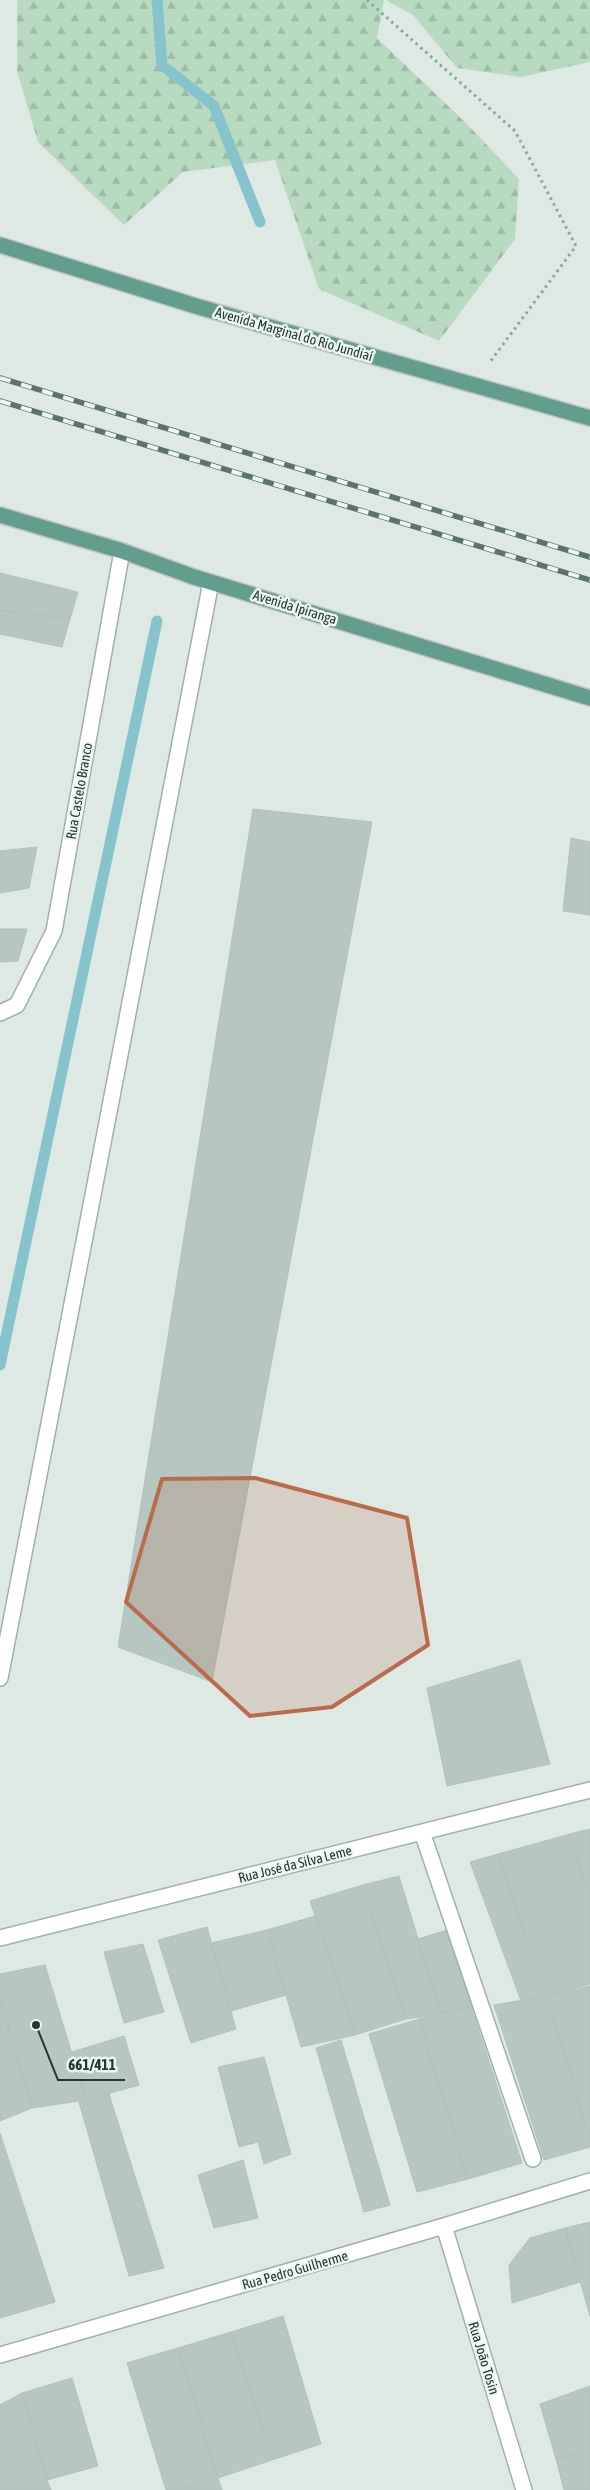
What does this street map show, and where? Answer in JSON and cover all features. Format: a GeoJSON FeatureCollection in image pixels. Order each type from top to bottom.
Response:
{"type":"FeatureCollection","features":[{"type":"Feature","properties":{"kind":"main road","name":"Avenida Marginal do Rio Jundiaí"},"geometry":{"type":"LineString","coordinates":[[0,245],[199,307],[590,418]]}},
{"type":"Feature","properties":{"kind":"main road","name":"Avenida Ipiranga"},"geometry":{"type":"LineString","coordinates":[[0,515],[122,551],[194,577],[590,698]]}},
{"type":"Feature","properties":{"kind":"street","name":"Rua Castelo Branco"},"geometry":{"type":"LineString","coordinates":[[0,1013],[16,1005],[54,931],[122,551]]}},
{"type":"Feature","properties":{"kind":"street"},"geometry":{"type":"LineString","coordinates":[[0,1678],[211,582]]}},
{"type":"Feature","properties":{"kind":"street","name":"Rua José da Silva Leme"},"geometry":{"type":"LineString","coordinates":[[0,1938],[590,1790]]}},
{"type":"Feature","properties":{"kind":"street"},"geometry":{"type":"LineString","coordinates":[[422,1832],[533,2158]]}},
{"type":"Feature","properties":{"kind":"street","name":"Rua Pedro Guilherme"},"geometry":{"type":"LineString","coordinates":[[0,2356],[444,2226],[590,2181]]}},
{"type":"Feature","properties":{"kind":"street","name":"Rua João Tosin"},"geometry":{"type":"LineString","coordinates":[[444,2226],[524,2490]]}},
{"type":"Feature","properties":{"kind":"path"},"geometry":{"type":"LineString","coordinates":[[367,0],[515,131],[576,246],[473,384]]}},
{"type":"Feature","properties":{"kind":"highlighted area"},"geometry":{"type":"Polygon","coordinates":[[[255,1478],[407,1518],[428,1645],[332,1707],[250,1716],[126,1602],[162,1479],[255,1478]]]}},
{"type":"Feature","properties":{"kind":"green space"},"geometry":{"type":"Polygon","coordinates":[[[17,0],[384,0],[377,38],[467,124],[519,179],[515,239],[439,341],[319,289],[275,160],[183,172],[124,225],[38,142],[17,71],[17,0]]]}},
{"type":"Feature","properties":{"kind":"green space"},"geometry":{"type":"Polygon","coordinates":[[[386,0],[590,0],[590,62],[521,77],[457,68],[413,15],[386,0]]]}},
{"type":"Feature","properties":{"kind":"building"},"geometry":{"type":"Polygon","coordinates":[[[0,573],[78,592],[70,619],[0,610],[0,573]]]}},
{"type":"Feature","properties":{"kind":"building"},"geometry":{"type":"Polygon","coordinates":[[[0,610],[70,619],[62,647],[0,634],[0,610]]]}},
{"type":"Feature","properties":{"kind":"building"},"geometry":{"type":"Polygon","coordinates":[[[253,809],[372,822],[212,1682],[118,1647],[253,809]]]}},
{"type":"Feature","properties":{"kind":"building"},"geometry":{"type":"Polygon","coordinates":[[[571,838],[590,842],[590,915],[563,911],[571,838]]]}},
{"type":"Feature","properties":{"kind":"building"},"geometry":{"type":"Polygon","coordinates":[[[37,847],[29,888],[0,893],[0,851],[37,847]]]}},
{"type":"Feature","properties":{"kind":"building"},"geometry":{"type":"Polygon","coordinates":[[[0,929],[27,929],[18,961],[0,962],[0,929]]]}},
{"type":"Feature","properties":{"kind":"building"},"geometry":{"type":"Polygon","coordinates":[[[520,1660],[550,1764],[447,1786],[427,1688],[520,1660]]]}},
{"type":"Feature","properties":{"kind":"building"},"geometry":{"type":"Polygon","coordinates":[[[590,1829],[590,1897],[570,1834],[590,1829]]]}},
{"type":"Feature","properties":{"kind":"building"},"geometry":{"type":"Polygon","coordinates":[[[570,1834],[590,1897],[590,1984],[547,1996],[498,1854],[570,1834]]]}},
{"type":"Feature","properties":{"kind":"building"},"geometry":{"type":"Polygon","coordinates":[[[498,1854],[547,1996],[521,2001],[470,1862],[498,1854]]]}},
{"type":"Feature","properties":{"kind":"building"},"geometry":{"type":"Polygon","coordinates":[[[399,1876],[441,2014],[406,2019],[363,1885],[399,1876]]]}},
{"type":"Feature","properties":{"kind":"building"},"geometry":{"type":"Polygon","coordinates":[[[363,1885],[406,2019],[355,2035],[310,1901],[363,1885]]]}},
{"type":"Feature","properties":{"kind":"building"},"geometry":{"type":"Polygon","coordinates":[[[315,1916],[355,2035],[301,2047],[267,1930],[315,1916]]]}},
{"type":"Feature","properties":{"kind":"building"},"geometry":{"type":"Polygon","coordinates":[[[207,1927],[236,2029],[191,2043],[158,1940],[207,1927]]]}},
{"type":"Feature","properties":{"kind":"building"},"geometry":{"type":"Polygon","coordinates":[[[267,1930],[286,1995],[231,2011],[211,1943],[267,1930]]]}},
{"type":"Feature","properties":{"kind":"building"},"geometry":{"type":"Polygon","coordinates":[[[447,1930],[471,2006],[441,2014],[418,1939],[447,1930]]]}},
{"type":"Feature","properties":{"kind":"building"},"geometry":{"type":"Polygon","coordinates":[[[143,1944],[164,2012],[124,2023],[104,1952],[143,1944]]]}},
{"type":"Feature","properties":{"kind":"building"},"geometry":{"type":"Polygon","coordinates":[[[45,1965],[86,2100],[32,2108],[0,1999],[0,1974],[45,1965]]]}},
{"type":"Feature","properties":{"kind":"building"},"geometry":{"type":"Polygon","coordinates":[[[590,1986],[590,2139],[547,1996],[590,1986]]]}},
{"type":"Feature","properties":{"kind":"building"},"geometry":{"type":"Polygon","coordinates":[[[547,1996],[590,2139],[590,2147],[544,2160],[494,2005],[547,1996]]]}},
{"type":"Feature","properties":{"kind":"building"},"geometry":{"type":"Polygon","coordinates":[[[0,1999],[32,2108],[0,2121],[0,1999]]]}},
{"type":"Feature","properties":{"kind":"building"},"geometry":{"type":"Polygon","coordinates":[[[471,2006],[522,2163],[468,2179],[419,2019],[471,2006]]]}},
{"type":"Feature","properties":{"kind":"building"},"geometry":{"type":"Polygon","coordinates":[[[419,2019],[468,2179],[417,2192],[369,2034],[419,2019]]]}},
{"type":"Feature","properties":{"kind":"building"},"geometry":{"type":"Polygon","coordinates":[[[124,2036],[139,2085],[86,2100],[72,2052],[124,2036]]]}},
{"type":"Feature","properties":{"kind":"building"},"geometry":{"type":"Polygon","coordinates":[[[341,2040],[390,2205],[364,2212],[316,2048],[341,2040]]]}},
{"type":"Feature","properties":{"kind":"building"},"geometry":{"type":"Polygon","coordinates":[[[264,2057],[291,2154],[264,2164],[258,2142],[239,2147],[218,2067],[264,2057]]]}},
{"type":"Feature","properties":{"kind":"building"},"geometry":{"type":"Polygon","coordinates":[[[109,2094],[164,2268],[129,2276],[79,2102],[109,2094]]]}},
{"type":"Feature","properties":{"kind":"building"},"geometry":{"type":"Polygon","coordinates":[[[0,2133],[55,2302],[0,2318],[0,2133]]]}},
{"type":"Feature","properties":{"kind":"building"},"geometry":{"type":"Polygon","coordinates":[[[243,2160],[258,2218],[214,2228],[198,2175],[243,2160]]]}},
{"type":"Feature","properties":{"kind":"building"},"geometry":{"type":"Polygon","coordinates":[[[590,2222],[590,2316],[565,2228],[590,2222]]]}},
{"type":"Feature","properties":{"kind":"building"},"geometry":{"type":"Polygon","coordinates":[[[565,2228],[580,2282],[512,2303],[509,2265],[530,2238],[565,2228]]]}},
{"type":"Feature","properties":{"kind":"building"},"geometry":{"type":"Polygon","coordinates":[[[283,2316],[321,2444],[272,2460],[231,2332],[283,2316]]]}},
{"type":"Feature","properties":{"kind":"building"},"geometry":{"type":"Polygon","coordinates":[[[231,2332],[272,2460],[218,2478],[178,2348],[231,2332]]]}},
{"type":"Feature","properties":{"kind":"building"},"geometry":{"type":"Polygon","coordinates":[[[178,2348],[218,2478],[179,2490],[166,2490],[127,2363],[178,2348]]]}},
{"type":"Feature","properties":{"kind":"building"},"geometry":{"type":"Polygon","coordinates":[[[72,2378],[98,2466],[47,2480],[22,2393],[72,2378]]]}},
{"type":"Feature","properties":{"kind":"building"},"geometry":{"type":"Polygon","coordinates":[[[590,2386],[590,2450],[556,2459],[540,2404],[590,2386]]]}},
{"type":"Feature","properties":{"kind":"building"},"geometry":{"type":"Polygon","coordinates":[[[22,2393],[51,2490],[0,2490],[0,2405],[22,2393]]]}},
{"type":"Feature","properties":{"kind":"building"},"geometry":{"type":"Polygon","coordinates":[[[590,2450],[590,2490],[564,2490],[556,2459],[590,2450]]]}},
{"type":"Feature","properties":{"kind":"building"},"geometry":{"type":"Polygon","coordinates":[[[218,2478],[222,2490],[179,2490],[218,2478]]]}},
{"type":"Feature","properties":{"kind":"waterway"},"geometry":{"type":"LineString","coordinates":[[157,0],[162,65],[214,106],[260,222]]}},
{"type":"Feature","properties":{"kind":"waterway"},"geometry":{"type":"LineString","coordinates":[[0,1365],[157,621]]}},
{"type":"Feature","properties":{"kind":"railway"},"geometry":{"type":"LineString","coordinates":[[0,378],[590,557]]}},
{"type":"Feature","properties":{"kind":"railway"},"geometry":{"type":"LineString","coordinates":[[0,401],[590,580]]}},
{"type":"Feature","properties":{"kind":"place","name":"661/411"},"geometry":{"type":"Point","coordinates":[36,2025]}}]}
